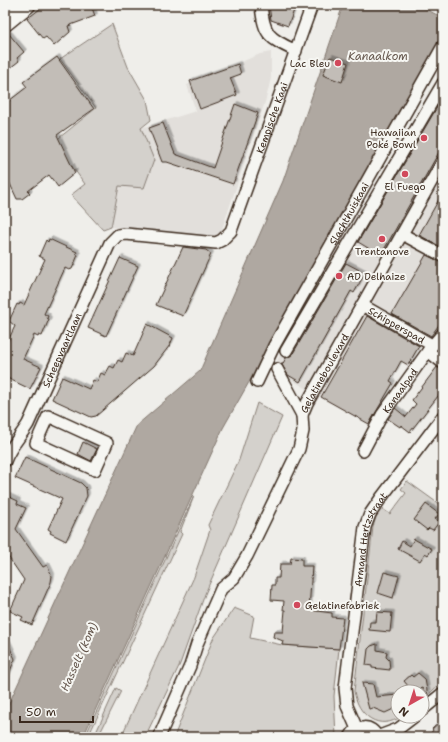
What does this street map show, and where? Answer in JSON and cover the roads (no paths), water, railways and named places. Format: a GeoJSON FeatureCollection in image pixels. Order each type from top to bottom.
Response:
{"type":"FeatureCollection","features":[{"type":"Feature","properties":{"kind":"main road"},"geometry":{"type":"LineString","coordinates":[[5,23],[27,5]]}},
{"type":"Feature","properties":{"kind":"street"},"geometry":{"type":"LineString","coordinates":[[261,5],[262,21],[267,33],[271,37],[296,51]]}},
{"type":"Feature","properties":{"kind":"street","name":"Kempische Kaai"},"geometry":{"type":"LineString","coordinates":[[115,237],[126,234],[216,243],[222,240],[231,231],[312,5]]}},
{"type":"Feature","properties":{"kind":"street","name":"Slachthuiskaai"},"geometry":{"type":"LineString","coordinates":[[258,382],[274,346],[443,46]]}},
{"type":"Feature","properties":{"kind":"street","name":"Slachthuiskaai"},"geometry":{"type":"LineString","coordinates":[[286,351],[443,83]]}},
{"type":"Feature","properties":{"kind":"street","name":"Gelatineboulevard"},"geometry":{"type":"LineString","coordinates":[[159,737],[221,589],[234,578],[247,556],[299,449],[303,431],[302,415],[312,393],[443,161]]}},
{"type":"Feature","properties":{"kind":"street"},"geometry":{"type":"LineString","coordinates":[[402,234],[443,256]]}},
{"type":"Feature","properties":{"kind":"street","name":"Scheepvaartlaan"},"geometry":{"type":"LineString","coordinates":[[6,454],[20,437],[28,424],[110,244],[115,237]]}},
{"type":"Feature","properties":{"kind":"street","name":"Schipperspad"},"geometry":{"type":"LineString","coordinates":[[362,305],[430,348],[443,363]]}},
{"type":"Feature","properties":{"kind":"street","name":"Kanaalpad"},"geometry":{"type":"LineString","coordinates":[[363,452],[382,415],[430,348],[443,333]]}},
{"type":"Feature","properties":{"kind":"street"},"geometry":{"type":"LineString","coordinates":[[277,369],[302,415]]}},
{"type":"Feature","properties":{"kind":"street"},"geometry":{"type":"LineString","coordinates":[[48,416],[108,443],[95,470],[36,443],[48,416]]}},
{"type":"Feature","properties":{"kind":"street","name":"Armand Hertzstraat"},"geometry":{"type":"LineString","coordinates":[[354,733],[344,688],[365,527],[370,514],[380,498],[443,416]]}},
{"type":"Feature","properties":{"kind":"street"},"geometry":{"type":"LineString","coordinates":[[430,704],[443,693]]}},
{"type":"Feature","properties":{"kind":"street"},"geometry":{"type":"LineString","coordinates":[[354,733],[370,728],[377,737],[398,729],[405,724]]}},
{"type":"Feature","properties":{"kind":"water"},"geometry":{"type":"Polygon","coordinates":[[[343,5],[418,5],[443,18],[443,40],[223,428],[83,737],[5,737],[5,712],[137,425],[200,371],[283,181],[343,5]]]}},
{"type":"Feature","properties":{"kind":"place","name":"Lac Bleu"},"geometry":{"type":"Point","coordinates":[338,63]}},
{"type":"Feature","properties":{"kind":"place","name":"Hawaiian Poké Bowl"},"geometry":{"type":"Point","coordinates":[424,138]}},
{"type":"Feature","properties":{"kind":"place","name":"El Fuego"},"geometry":{"type":"Point","coordinates":[405,174]}},
{"type":"Feature","properties":{"kind":"place","name":"Trentanove"},"geometry":{"type":"Point","coordinates":[382,239]}},
{"type":"Feature","properties":{"kind":"place","name":"AD Delhaize"},"geometry":{"type":"Point","coordinates":[339,276]}},
{"type":"Feature","properties":{"kind":"place","name":"Gelatinefabriek"},"geometry":{"type":"Point","coordinates":[297,605]}},
{"type":"Feature","properties":{"kind":"water label","name":"Kanaalkom"},"geometry":{"type":"Point","coordinates":[378,56]}},
{"type":"Feature","properties":{"kind":"water label","name":"Hasselt (kom)"},"geometry":{"type":"Point","coordinates":[79,657]}}]}
